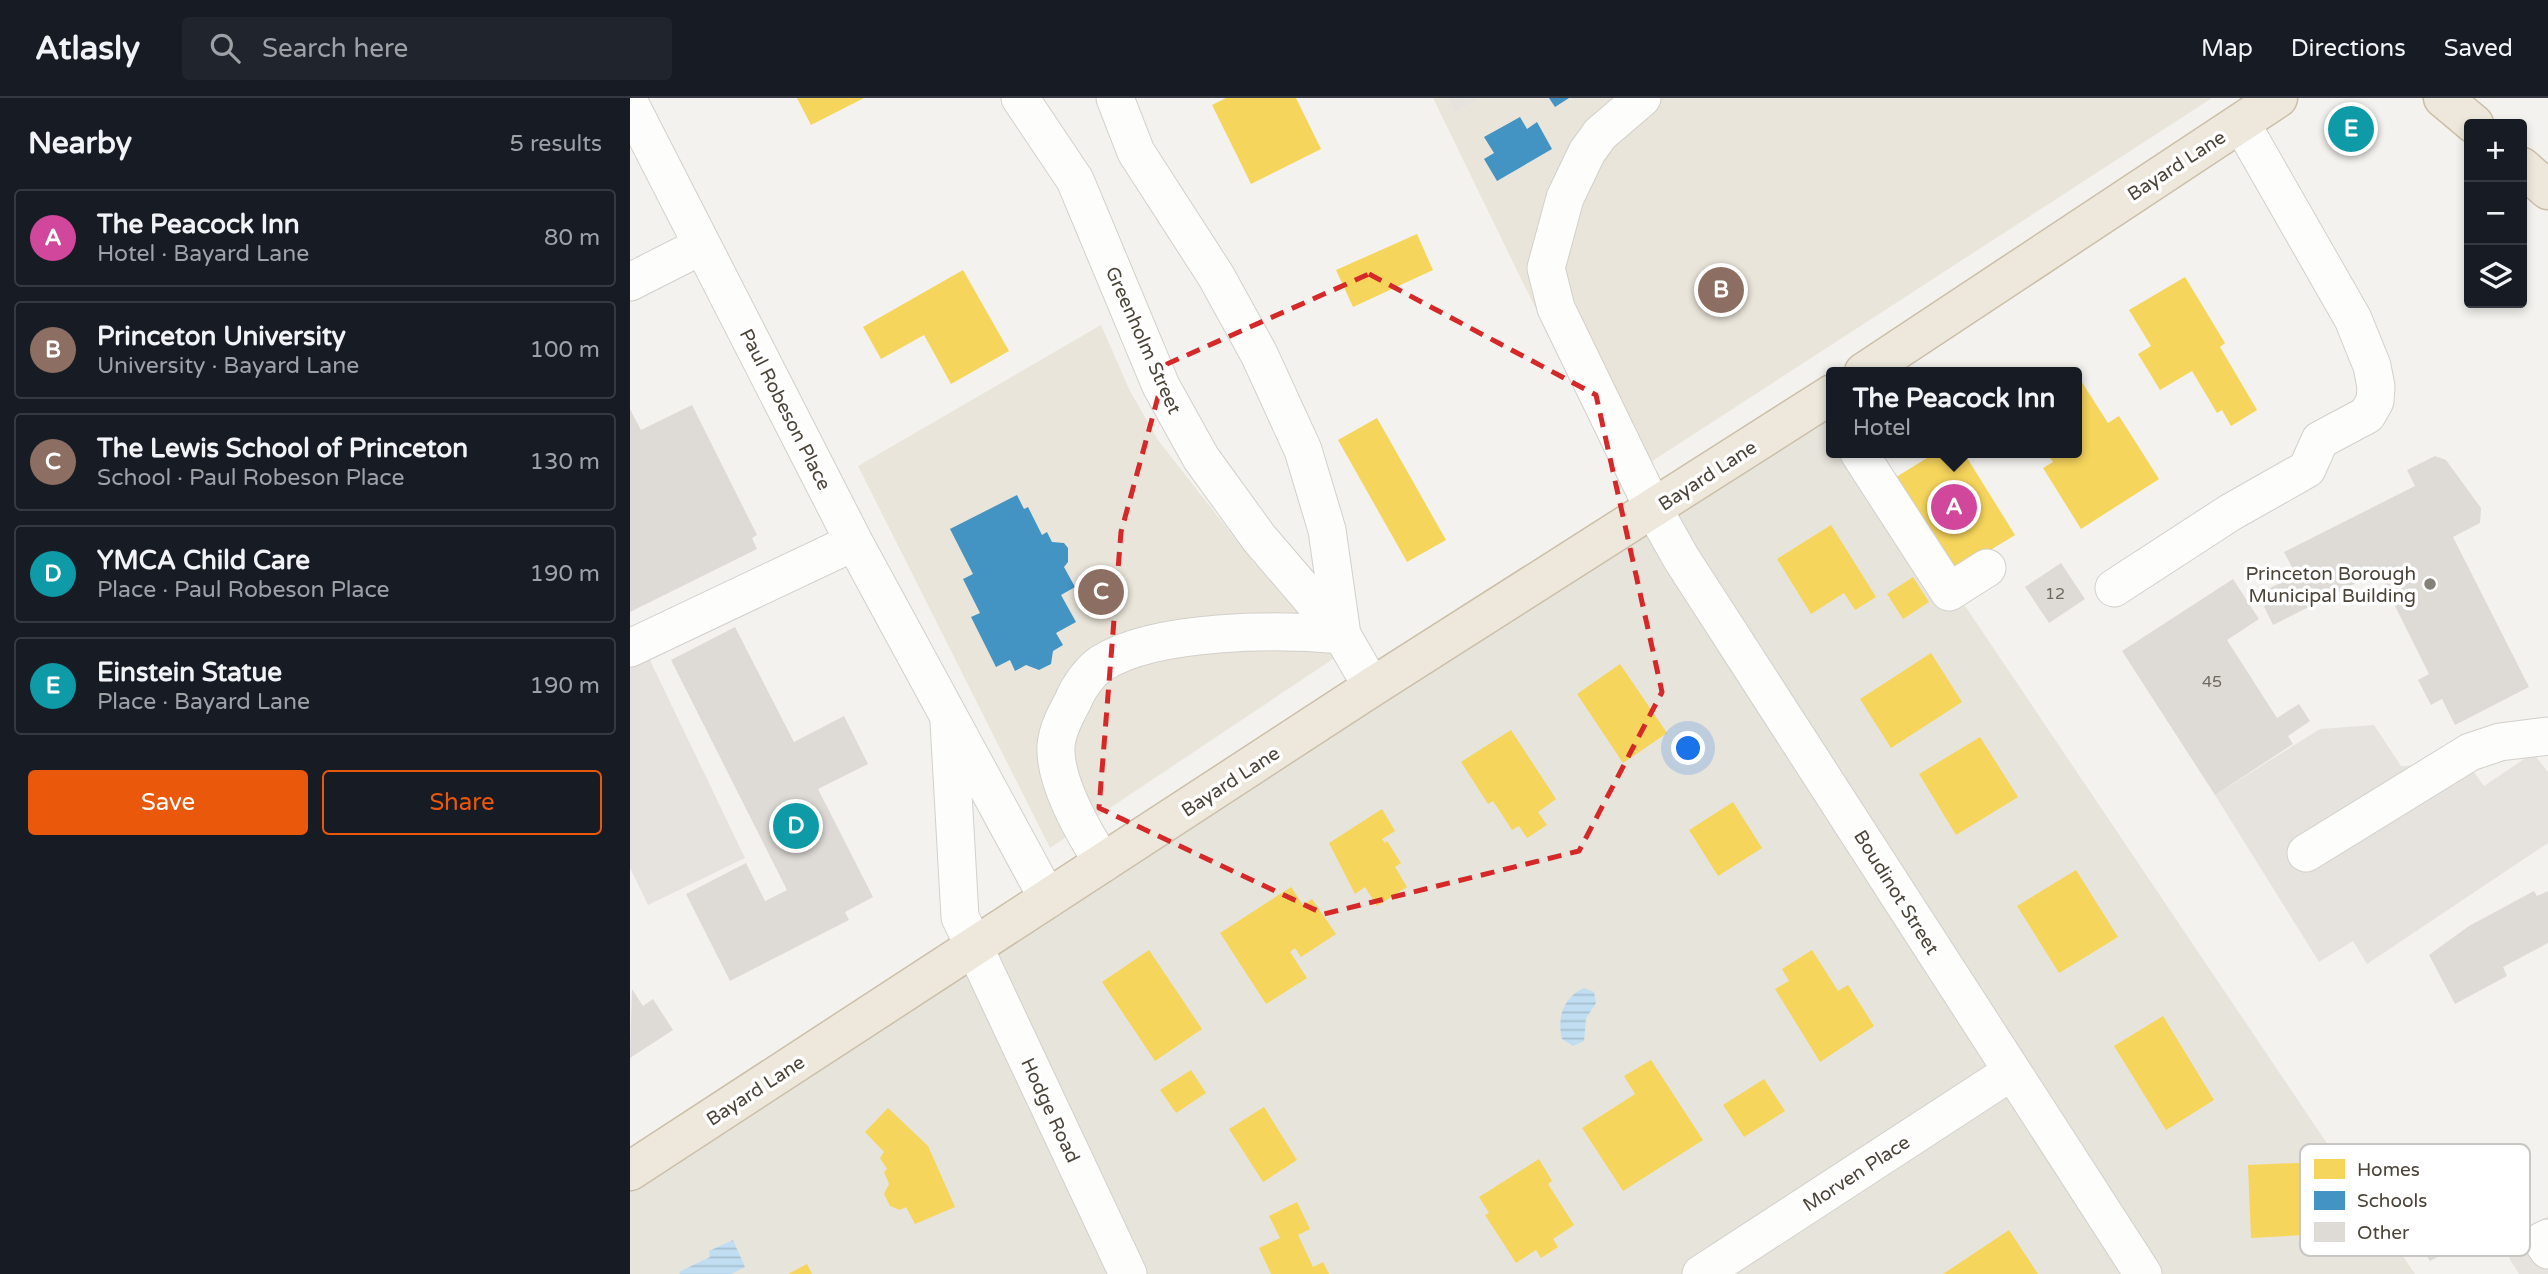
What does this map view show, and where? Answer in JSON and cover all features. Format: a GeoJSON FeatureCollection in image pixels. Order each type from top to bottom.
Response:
{"type":"FeatureCollection","features":[{"type":"Feature","properties":{"kind":"highway","name":"Bayard Lane"},"geometry":{"type":"LineString","coordinates":[[1872,367],[2278,98]]}},
{"type":"Feature","properties":{"kind":"highway"},"geometry":{"type":"LineString","coordinates":[[2442,98],[2468,119]]}},
{"type":"Feature","properties":{"kind":"highway"},"geometry":{"type":"LineString","coordinates":[[2527,171],[2548,190]]}},
{"type":"Feature","properties":{"kind":"highway","name":"Bayard Lane"},"geometry":{"type":"LineString","coordinates":[[630,1171],[1372,687],[1826,402]]}},
{"type":"Feature","properties":{"kind":"street","name":"Greenholm Street"},"geometry":{"type":"LineString","coordinates":[[1020,98],[1075,180],[1161,387],[1201,458],[1259,537],[1342,635],[1372,687]]}},
{"type":"Feature","properties":{"kind":"street","name":"Greenholm Street"},"geometry":{"type":"LineString","coordinates":[[1115,98],[1136,152],[1216,276],[1259,354],[1303,450],[1326,530],[1342,635]]}},
{"type":"Feature","properties":{"kind":"street","name":"Boudinot Street"},"geometry":{"type":"LineString","coordinates":[[1642,98],[1600,134],[1587,152],[1565,198],[1546,268],[1556,308],[1654,510],[1681,558],[2143,1274]]}},
{"type":"Feature","properties":{"kind":"street","name":"Paul Robeson Place"},"geometry":{"type":"LineString","coordinates":[[630,104],[854,542],[948,710],[1048,899]]}},
{"type":"Feature","properties":{"kind":"street"},"geometry":{"type":"LineString","coordinates":[[2114,588],[2231,512],[2307,469],[2320,440],[2367,415],[2375,401],[2372,366],[2353,319],[2241,123]]}},
{"type":"Feature","properties":{"kind":"street"},"geometry":{"type":"LineString","coordinates":[[630,282],[701,246]]}},
{"type":"Feature","properties":{"kind":"street"},"geometry":{"type":"LineString","coordinates":[[1862,458],[1949,592],[1987,568]]}},
{"type":"Feature","properties":{"kind":"street"},"geometry":{"type":"LineString","coordinates":[[630,648],[854,542]]}},
{"type":"Feature","properties":{"kind":"street"},"geometry":{"type":"LineString","coordinates":[[1103,863],[1074,812],[1059,768],[1056,746],[1077,692],[1098,665],[1121,653],[1188,639],[1259,632],[1342,635]]}},
{"type":"Feature","properties":{"kind":"street","name":"Paul Robeson Place"},"geometry":{"type":"LineString","coordinates":[[948,710],[960,917],[973,947]]}},
{"type":"Feature","properties":{"kind":"street"},"geometry":{"type":"LineString","coordinates":[[2306,853],[2470,752],[2500,742],[2548,736]]}},
{"type":"Feature","properties":{"kind":"street","name":"Hodge Road"},"geometry":{"type":"LineString","coordinates":[[973,947],[1128,1274]]}},
{"type":"Feature","properties":{"kind":"street","name":"Morven Place"},"geometry":{"type":"LineString","coordinates":[[1701,1274],[2011,1072]]}},
{"type":"Feature","properties":{"kind":"street"},"geometry":{"type":"LineString","coordinates":[[2548,1238],[2542,1241],[2548,1250]]}},
{"type":"Feature","properties":{"kind":"highlighted area"},"geometry":{"type":"Polygon","coordinates":[[[1369,274],[1596,395],[1662,692],[1579,851],[1324,914],[1099,808],[1121,532],[1167,364],[1369,274]]]}},
{"type":"Feature","properties":{"kind":"shaded area"},"geometry":{"type":"Polygon","coordinates":[[[1433,98],[2212,98],[1620,482],[1433,98]]]}},
{"type":"Feature","properties":{"kind":"shaded area"},"geometry":{"type":"Polygon","coordinates":[[[1449,98],[1478,98],[1455,112],[1449,98]]]}},
{"type":"Feature","properties":{"kind":"shaded area"},"geometry":{"type":"Polygon","coordinates":[[[1101,325],[1130,391],[1158,440],[1255,564],[1307,619],[1336,657],[1050,848],[858,466],[1101,325]]]}},
{"type":"Feature","properties":{"kind":"shaded area"},"geometry":{"type":"Polygon","coordinates":[[[1826,411],[1826,458],[1865,458],[2327,1144],[2300,1144],[2300,1256],[2403,1256],[2415,1274],[630,1274],[630,1183],[1826,411]]]}},
{"type":"Feature","properties":{"kind":"shaded area"},"geometry":{"type":"Polygon","coordinates":[[[634,627],[745,858],[648,905],[630,868],[630,629],[634,627]]]}},
{"type":"Feature","properties":{"kind":"shaded area"},"geometry":{"type":"Polygon","coordinates":[[[2374,725],[2401,766],[2468,764],[2484,786],[2533,753],[2548,772],[2548,843],[2367,964],[2353,941],[2319,962],[2215,795],[2320,729],[2374,725]]]}},
{"type":"Feature","properties":{"kind":"shaded area"},"geometry":{"type":"Polygon","coordinates":[[[2548,1216],[2548,1274],[2519,1274],[2509,1258],[2530,1256],[2530,1227],[2548,1216]]]}},
{"type":"Feature","properties":{"kind":"water"},"geometry":{"type":"Polygon","coordinates":[[[1584,988],[1594,992],[1596,1003],[1586,1018],[1584,1041],[1573,1046],[1562,1039],[1561,1016],[1566,1003],[1584,988]]]}},
{"type":"Feature","properties":{"kind":"water"},"geometry":{"type":"Polygon","coordinates":[[[733,1240],[745,1267],[731,1274],[680,1274],[679,1272],[710,1257],[709,1251],[733,1240]]]}},
{"type":"Feature","properties":{"kind":"building: Homes"},"geometry":{"type":"Polygon","coordinates":[[[797,98],[864,98],[811,125],[797,98]]]}},
{"type":"Feature","properties":{"kind":"building: Homes"},"geometry":{"type":"Polygon","coordinates":[[[1226,98],[1296,98],[1321,149],[1251,184],[1212,105],[1226,98]]]}},
{"type":"Feature","properties":{"kind":"building: Homes"},"geometry":{"type":"Polygon","coordinates":[[[1417,234],[1433,270],[1353,307],[1336,270],[1417,234]]]}},
{"type":"Feature","properties":{"kind":"building: Homes"},"geometry":{"type":"Polygon","coordinates":[[[963,270],[1009,351],[951,384],[924,335],[881,359],[863,327],[963,270]]]}},
{"type":"Feature","properties":{"kind":"building: Homes"},"geometry":{"type":"Polygon","coordinates":[[[2185,277],[2225,343],[2220,347],[2257,410],[2231,426],[2222,410],[2217,413],[2192,371],[2160,390],[2138,354],[2151,346],[2129,310],[2185,277]]]}},
{"type":"Feature","properties":{"kind":"building: Homes"},"geometry":{"type":"Polygon","coordinates":[[[2082,382],[2108,423],[2119,416],[2159,479],[2081,529],[2043,468],[2053,462],[2050,458],[2082,458],[2082,382]]]}},
{"type":"Feature","properties":{"kind":"building: Homes"},"geometry":{"type":"Polygon","coordinates":[[[1377,418],[1446,540],[1407,562],[1338,440],[1377,418]]]}},
{"type":"Feature","properties":{"kind":"building: Homes"},"geometry":{"type":"Polygon","coordinates":[[[1927,458],[1967,458],[2015,535],[1951,574],[1893,479],[1927,458]]]}},
{"type":"Feature","properties":{"kind":"building: Homes"},"geometry":{"type":"Polygon","coordinates":[[[1831,525],[1876,597],[1855,610],[1844,593],[1811,614],[1777,559],[1831,525]]]}},
{"type":"Feature","properties":{"kind":"building: Homes"},"geometry":{"type":"Polygon","coordinates":[[[1913,577],[1929,602],[1903,619],[1887,594],[1913,577]]]}},
{"type":"Feature","properties":{"kind":"building: Homes"},"geometry":{"type":"Polygon","coordinates":[[[1931,653],[1962,702],[1891,748],[1860,699],[1931,653]]]}},
{"type":"Feature","properties":{"kind":"building: Homes"},"geometry":{"type":"Polygon","coordinates":[[[1620,664],[1667,733],[1623,763],[1577,694],[1620,664]]]}},
{"type":"Feature","properties":{"kind":"building: Homes"},"geometry":{"type":"Polygon","coordinates":[[[1511,730],[1556,799],[1538,812],[1547,825],[1527,838],[1519,826],[1512,830],[1493,801],[1488,804],[1461,762],[1511,730]]]}},
{"type":"Feature","properties":{"kind":"building: Homes"},"geometry":{"type":"Polygon","coordinates":[[[1980,737],[2018,797],[1956,835],[1919,774],[1980,737]]]}},
{"type":"Feature","properties":{"kind":"building: Homes"},"geometry":{"type":"Polygon","coordinates":[[[1733,802],[1762,848],[1718,876],[1689,830],[1733,802]]]}},
{"type":"Feature","properties":{"kind":"building: Homes"},"geometry":{"type":"Polygon","coordinates":[[[1382,809],[1395,831],[1382,839],[1385,843],[1387,841],[1401,863],[1395,867],[1407,887],[1377,906],[1365,887],[1355,894],[1329,843],[1382,809]]]}},
{"type":"Feature","properties":{"kind":"building: Homes"},"geometry":{"type":"Polygon","coordinates":[[[2076,870],[2118,937],[2059,973],[2017,906],[2076,870]]]}},
{"type":"Feature","properties":{"kind":"building: Homes"},"geometry":{"type":"Polygon","coordinates":[[[1291,887],[1303,905],[1312,899],[1336,934],[1301,957],[1295,948],[1290,952],[1307,978],[1266,1004],[1220,933],[1291,887]]]}},
{"type":"Feature","properties":{"kind":"building: Homes"},"geometry":{"type":"Polygon","coordinates":[[[1149,950],[1202,1029],[1155,1061],[1102,982],[1149,950]]]}},
{"type":"Feature","properties":{"kind":"building: Homes"},"geometry":{"type":"Polygon","coordinates":[[[1812,950],[1838,991],[1848,985],[1874,1026],[1820,1062],[1775,989],[1789,981],[1782,969],[1812,950]]]}},
{"type":"Feature","properties":{"kind":"building: Homes"},"geometry":{"type":"Polygon","coordinates":[[[2163,1016],[2214,1100],[2166,1130],[2114,1046],[2163,1016]]]}},
{"type":"Feature","properties":{"kind":"building: Homes"},"geometry":{"type":"Polygon","coordinates":[[[1651,1060],[1703,1140],[1623,1191],[1582,1128],[1635,1094],[1624,1076],[1651,1060]]]}},
{"type":"Feature","properties":{"kind":"building: Homes"},"geometry":{"type":"Polygon","coordinates":[[[1191,1070],[1206,1093],[1176,1113],[1160,1090],[1191,1070]]]}},
{"type":"Feature","properties":{"kind":"building: Homes"},"geometry":{"type":"Polygon","coordinates":[[[1764,1079],[1785,1111],[1744,1137],[1723,1105],[1764,1079]]]}},
{"type":"Feature","properties":{"kind":"building: Homes"},"geometry":{"type":"Polygon","coordinates":[[[1264,1107],[1297,1160],[1263,1182],[1229,1129],[1264,1107]]]}},
{"type":"Feature","properties":{"kind":"building: Homes"},"geometry":{"type":"Polygon","coordinates":[[[888,1108],[928,1146],[955,1207],[915,1224],[906,1207],[900,1210],[890,1206],[884,1194],[889,1184],[884,1172],[887,1169],[880,1158],[884,1152],[865,1132],[888,1108]]]}},
{"type":"Feature","properties":{"kind":"building: Homes"},"geometry":{"type":"Polygon","coordinates":[[[1539,1159],[1552,1181],[1548,1184],[1574,1225],[1553,1239],[1558,1247],[1541,1258],[1536,1250],[1516,1263],[1485,1215],[1489,1213],[1479,1197],[1539,1159]]]}},
{"type":"Feature","properties":{"kind":"building: Homes"},"geometry":{"type":"Polygon","coordinates":[[[2300,1163],[2300,1235],[2251,1238],[2248,1165],[2300,1163]]]}},
{"type":"Feature","properties":{"kind":"building: Homes"},"geometry":{"type":"Polygon","coordinates":[[[1297,1202],[1310,1229],[1298,1235],[1313,1267],[1323,1262],[1329,1274],[1271,1274],[1259,1248],[1280,1238],[1269,1216],[1297,1202]]]}},
{"type":"Feature","properties":{"kind":"building: Homes"},"geometry":{"type":"Polygon","coordinates":[[[2009,1230],[2038,1274],[1943,1274],[2009,1230]]]}},
{"type":"Feature","properties":{"kind":"building: Homes"},"geometry":{"type":"Polygon","coordinates":[[[807,1264],[812,1274],[788,1274],[807,1264]]]}},
{"type":"Feature","properties":{"kind":"building: Schools"},"geometry":{"type":"Polygon","coordinates":[[[1549,98],[1569,98],[1555,107],[1549,98]]]}},
{"type":"Feature","properties":{"kind":"building: Schools"},"geometry":{"type":"Polygon","coordinates":[[[1520,117],[1527,129],[1537,122],[1552,149],[1497,181],[1484,159],[1494,153],[1484,137],[1520,117]]]}},
{"type":"Feature","properties":{"kind":"building: Schools"},"geometry":{"type":"Polygon","coordinates":[[[1017,495],[1024,509],[1028,507],[1042,535],[1047,532],[1052,542],[1064,543],[1068,548],[1068,562],[1064,567],[1075,587],[1061,595],[1076,622],[1056,633],[1063,645],[1053,651],[1051,664],[1039,670],[1026,665],[1015,671],[1010,660],[996,667],[971,617],[980,613],[963,579],[973,574],[950,529],[1017,495]]]}},
{"type":"Feature","properties":{"kind":"building: Other"},"geometry":{"type":"Polygon","coordinates":[[[692,405],[757,535],[752,538],[757,549],[630,612],[630,409],[641,430],[692,405]]]}},
{"type":"Feature","properties":{"kind":"building: Other","name":"Princeton Borough Municipal Building"},"geometry":{"type":"Polygon","coordinates":[[[2435,456],[2446,460],[2481,508],[2480,523],[2453,537],[2529,687],[2455,725],[2442,699],[2431,705],[2418,680],[2429,674],[2378,572],[2273,625],[2258,594],[2296,575],[2284,552],[2415,486],[2407,470],[2435,456]]]}},
{"type":"Feature","properties":{"kind":"building: Other"},"geometry":{"type":"Polygon","coordinates":[[[2061,563],[2085,599],[2049,623],[2025,587],[2061,563]]]}},
{"type":"Feature","properties":{"kind":"building: Other"},"geometry":{"type":"Polygon","coordinates":[[[2233,579],[2259,619],[2227,640],[2277,718],[2299,704],[2310,721],[2288,736],[2293,744],[2215,795],[2122,651],[2233,579]]]}},
{"type":"Feature","properties":{"kind":"building: Other"},"geometry":{"type":"Polygon","coordinates":[[[735,627],[794,742],[844,716],[868,764],[818,789],[873,897],[845,912],[849,920],[730,981],[686,894],[746,863],[765,901],[787,890],[671,660],[735,627]]]}},
{"type":"Feature","properties":{"kind":"building: Other"},"geometry":{"type":"Polygon","coordinates":[[[2534,891],[2537,896],[2548,891],[2548,943],[2503,967],[2507,976],[2455,1004],[2429,955],[2469,926],[2534,891]]]}},
{"type":"Feature","properties":{"kind":"building: Other"},"geometry":{"type":"Polygon","coordinates":[[[632,989],[643,1006],[653,999],[673,1030],[630,1058],[632,989]]]}},
{"type":"Feature","properties":{"kind":"building: Other"},"geometry":{"type":"Polygon","coordinates":[[[2427,1256],[2440,1256],[2430,1261],[2427,1256]]]}},
{"type":"Feature","properties":{"kind":"place","name":"Einstein Statue"},"geometry":{"type":"Point","coordinates":[2351,129]}},
{"type":"Feature","properties":{"kind":"place","name":"Princeton University"},"geometry":{"type":"Point","coordinates":[1721,290]}},
{"type":"Feature","properties":{"kind":"place","name":"The Peacock Inn"},"geometry":{"type":"Point","coordinates":[1954,507]}},
{"type":"Feature","properties":{"kind":"place","name":"Princeton Borough Municipal Building"},"geometry":{"type":"Point","coordinates":[2430,584]}},
{"type":"Feature","properties":{"kind":"place","name":"The Lewis School of Princeton"},"geometry":{"type":"Point","coordinates":[1101,592]}},
{"type":"Feature","properties":{"kind":"place","name":"YMCA Child Care"},"geometry":{"type":"Point","coordinates":[796,826]}}]}
